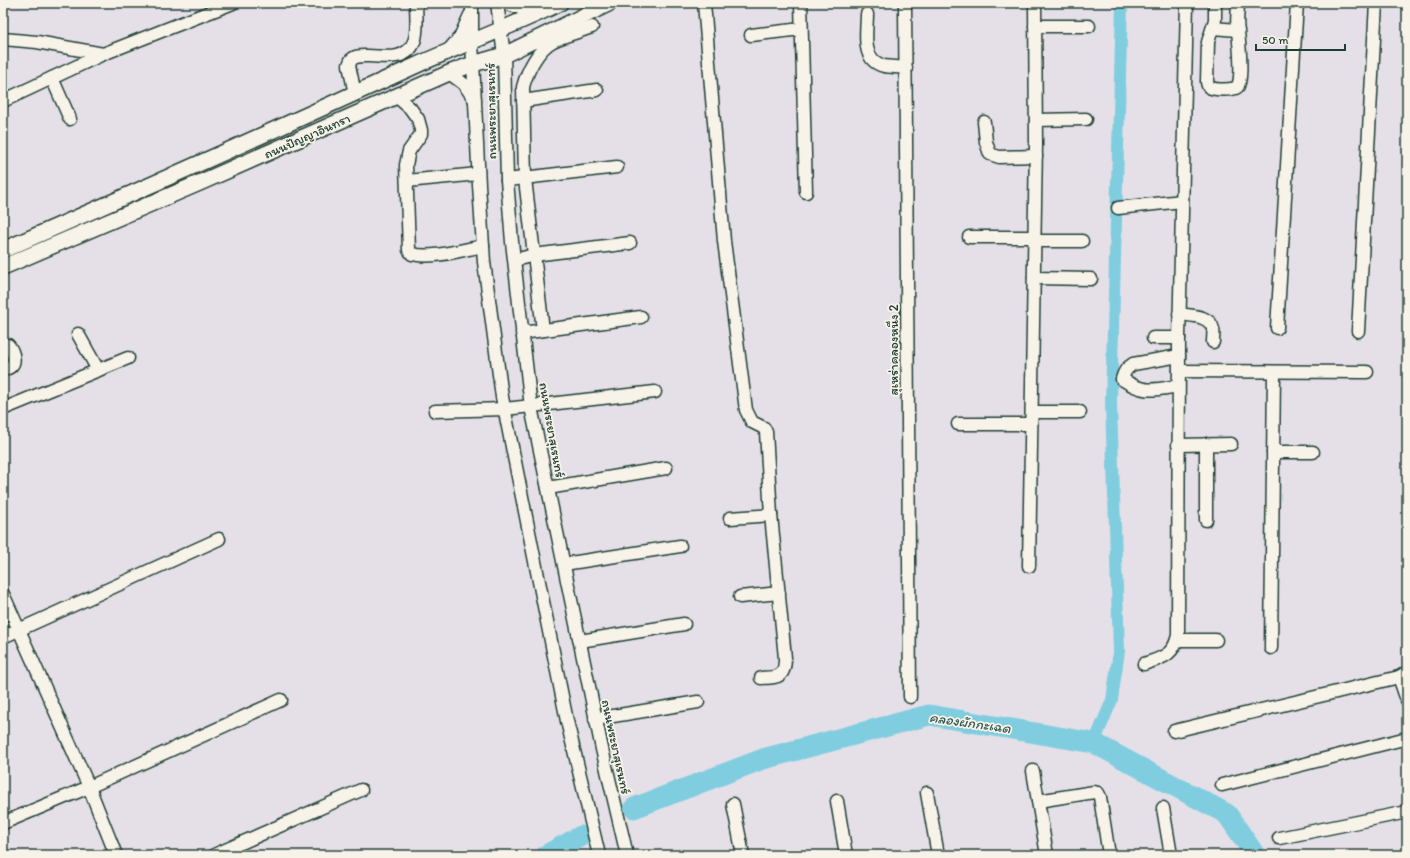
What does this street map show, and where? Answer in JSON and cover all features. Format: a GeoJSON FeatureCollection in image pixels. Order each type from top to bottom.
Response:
{"type":"FeatureCollection","features":[{"type":"Feature","properties":{"kind":"main road","name":"ถนนปัญญาอินทรา"},"geometry":{"type":"LineString","coordinates":[[3,250],[355,94],[448,51],[501,30],[560,3]]}},
{"type":"Feature","properties":{"kind":"main road","name":"ถนนปัญญาอินทรา"},"geometry":{"type":"LineString","coordinates":[[3,267],[197,184],[449,73],[504,55],[610,3]]}},
{"type":"Feature","properties":{"kind":"street"},"geometry":{"type":"LineString","coordinates":[[3,101],[102,54],[233,3]]}},
{"type":"Feature","properties":{"kind":"street"},"geometry":{"type":"LineString","coordinates":[[355,94],[349,65],[350,60],[356,56],[397,56],[411,48],[416,37],[416,3]]}},
{"type":"Feature","properties":{"kind":"street","name":"ถนนพระยาสุเรนทร์"},"geometry":{"type":"LineString","coordinates":[[497,3],[504,55],[507,180],[514,260],[531,407],[596,718],[627,855]]}},
{"type":"Feature","properties":{"kind":"street"},"geometry":{"type":"LineString","coordinates":[[505,3],[538,14]]}},
{"type":"Feature","properties":{"kind":"street"},"geometry":{"type":"LineString","coordinates":[[704,3],[724,241],[744,402],[748,417],[752,422],[764,428],[766,432],[771,515],[785,669],[781,675],[777,677],[761,678]]}},
{"type":"Feature","properties":{"kind":"street"},"geometry":{"type":"LineString","coordinates":[[801,3],[806,192]]}},
{"type":"Feature","properties":{"kind":"street","name":"สุเหร่าคลองหนึ่ง 2"},"geometry":{"type":"LineString","coordinates":[[905,3],[910,697]]}},
{"type":"Feature","properties":{"kind":"street"},"geometry":{"type":"LineString","coordinates":[[1029,566],[1036,156],[1035,3]]}},
{"type":"Feature","properties":{"kind":"street"},"geometry":{"type":"LineString","coordinates":[[1144,664],[1162,658],[1172,652],[1177,640],[1179,314],[1187,3]]}},
{"type":"Feature","properties":{"kind":"street"},"geometry":{"type":"LineString","coordinates":[[1215,3],[1215,20],[1208,42],[1207,82],[1211,89],[1231,90],[1236,89],[1238,86],[1240,76],[1239,38],[1237,30],[1238,3]]}},
{"type":"Feature","properties":{"kind":"street"},"geometry":{"type":"LineString","coordinates":[[1276,328],[1297,3]]}},
{"type":"Feature","properties":{"kind":"street"},"geometry":{"type":"LineString","coordinates":[[1358,331],[1376,3]]}},
{"type":"Feature","properties":{"kind":"street"},"geometry":{"type":"LineString","coordinates":[[448,51],[460,37],[472,6]]}},
{"type":"Feature","properties":{"kind":"street","name":"ถนนพระยาสุเรนทร์"},"geometry":{"type":"LineString","coordinates":[[472,6],[472,41],[478,174],[483,246],[493,338],[504,410],[567,721],[599,855]]}},
{"type":"Feature","properties":{"kind":"street"},"geometry":{"type":"LineString","coordinates":[[867,14],[866,49],[868,56],[883,66],[906,68]]}},
{"type":"Feature","properties":{"kind":"street"},"geometry":{"type":"LineString","coordinates":[[1035,26],[1089,26]]}},
{"type":"Feature","properties":{"kind":"street"},"geometry":{"type":"LineString","coordinates":[[543,330],[525,179],[523,87],[526,76],[546,45],[554,40],[592,27]]}},
{"type":"Feature","properties":{"kind":"street"},"geometry":{"type":"LineString","coordinates":[[1213,28],[1237,30]]}},
{"type":"Feature","properties":{"kind":"street"},"geometry":{"type":"LineString","coordinates":[[751,35],[802,30]]}},
{"type":"Feature","properties":{"kind":"street"},"geometry":{"type":"LineString","coordinates":[[3,39],[37,42],[102,54]]}},
{"type":"Feature","properties":{"kind":"street"},"geometry":{"type":"LineString","coordinates":[[449,73],[464,84],[475,100]]}},
{"type":"Feature","properties":{"kind":"street"},"geometry":{"type":"LineString","coordinates":[[52,78],[70,119]]}},
{"type":"Feature","properties":{"kind":"street"},"geometry":{"type":"LineString","coordinates":[[523,101],[597,90]]}},
{"type":"Feature","properties":{"kind":"street"},"geometry":{"type":"LineString","coordinates":[[396,96],[410,108],[418,119],[421,130],[421,134],[408,151],[406,165],[409,247],[412,254],[418,256],[430,256],[483,246]]}},
{"type":"Feature","properties":{"kind":"street"},"geometry":{"type":"LineString","coordinates":[[1036,120],[1086,119]]}},
{"type":"Feature","properties":{"kind":"street"},"geometry":{"type":"LineString","coordinates":[[984,122],[986,142],[990,154],[993,156],[999,158],[1036,156]]}},
{"type":"Feature","properties":{"kind":"street"},"geometry":{"type":"LineString","coordinates":[[507,180],[617,167]]}},
{"type":"Feature","properties":{"kind":"street"},"geometry":{"type":"LineString","coordinates":[[407,180],[478,174]]}},
{"type":"Feature","properties":{"kind":"street"},"geometry":{"type":"LineString","coordinates":[[1118,208],[1182,201]]}},
{"type":"Feature","properties":{"kind":"street"},"geometry":{"type":"LineString","coordinates":[[969,236],[1082,241]]}},
{"type":"Feature","properties":{"kind":"street"},"geometry":{"type":"LineString","coordinates":[[514,260],[534,255],[630,243]]}},
{"type":"Feature","properties":{"kind":"street"},"geometry":{"type":"LineString","coordinates":[[1034,278],[1091,279]]}},
{"type":"Feature","properties":{"kind":"street"},"geometry":{"type":"LineString","coordinates":[[1179,314],[1201,317],[1209,320],[1213,328],[1213,342]]}},
{"type":"Feature","properties":{"kind":"street"},"geometry":{"type":"LineString","coordinates":[[522,333],[641,317]]}},
{"type":"Feature","properties":{"kind":"street"},"geometry":{"type":"LineString","coordinates":[[78,334],[98,370]]}},
{"type":"Feature","properties":{"kind":"street"},"geometry":{"type":"LineString","coordinates":[[1153,338],[1179,338]]}},
{"type":"Feature","properties":{"kind":"street"},"geometry":{"type":"LineString","coordinates":[[3,345],[8,345],[10,347],[14,360],[13,364],[9,368],[3,370]]}},
{"type":"Feature","properties":{"kind":"street"},"geometry":{"type":"LineString","coordinates":[[1178,386],[1155,390],[1143,389],[1122,379],[1124,373],[1133,364],[1179,356]]}},
{"type":"Feature","properties":{"kind":"street"},"geometry":{"type":"LineString","coordinates":[[4,405],[128,358]]}},
{"type":"Feature","properties":{"kind":"street"},"geometry":{"type":"LineString","coordinates":[[1179,371],[1367,372]]}},
{"type":"Feature","properties":{"kind":"street"},"geometry":{"type":"LineString","coordinates":[[1271,648],[1274,372]]}},
{"type":"Feature","properties":{"kind":"street"},"geometry":{"type":"LineString","coordinates":[[435,412],[504,410],[655,392]]}},
{"type":"Feature","properties":{"kind":"street"},"geometry":{"type":"LineString","coordinates":[[958,424],[1032,418],[1080,412]]}},
{"type":"Feature","properties":{"kind":"street"},"geometry":{"type":"LineString","coordinates":[[1206,444],[1206,520]]}},
{"type":"Feature","properties":{"kind":"street"},"geometry":{"type":"LineString","coordinates":[[1178,445],[1231,444]]}},
{"type":"Feature","properties":{"kind":"street"},"geometry":{"type":"LineString","coordinates":[[1273,452],[1313,452]]}},
{"type":"Feature","properties":{"kind":"street"},"geometry":{"type":"LineString","coordinates":[[548,488],[666,468]]}},
{"type":"Feature","properties":{"kind":"street"},"geometry":{"type":"LineString","coordinates":[[730,518],[771,515]]}},
{"type":"Feature","properties":{"kind":"street"},"geometry":{"type":"LineString","coordinates":[[3,637],[219,539]]}},
{"type":"Feature","properties":{"kind":"street"},"geometry":{"type":"LineString","coordinates":[[564,564],[680,546]]}},
{"type":"Feature","properties":{"kind":"street"},"geometry":{"type":"LineString","coordinates":[[740,597],[779,593]]}},
{"type":"Feature","properties":{"kind":"street"},"geometry":{"type":"LineString","coordinates":[[3,594],[89,787],[116,855]]}},
{"type":"Feature","properties":{"kind":"street"},"geometry":{"type":"LineString","coordinates":[[580,641],[684,624]]}},
{"type":"Feature","properties":{"kind":"street"},"geometry":{"type":"LineString","coordinates":[[1177,640],[1216,640]]}},
{"type":"Feature","properties":{"kind":"street"},"geometry":{"type":"LineString","coordinates":[[1174,731],[1403,675],[1407,700]]}},
{"type":"Feature","properties":{"kind":"street"},"geometry":{"type":"LineString","coordinates":[[3,824],[89,787],[281,700]]}},
{"type":"Feature","properties":{"kind":"street"},"geometry":{"type":"LineString","coordinates":[[596,718],[698,702]]}},
{"type":"Feature","properties":{"kind":"street"},"geometry":{"type":"LineString","coordinates":[[1222,785],[1407,738]]}},
{"type":"Feature","properties":{"kind":"street"},"geometry":{"type":"LineString","coordinates":[[1033,771],[1047,855]]}},
{"type":"Feature","properties":{"kind":"street"},"geometry":{"type":"LineString","coordinates":[[214,855],[361,790]]}},
{"type":"Feature","properties":{"kind":"street"},"geometry":{"type":"LineString","coordinates":[[927,792],[938,855]]}},
{"type":"Feature","properties":{"kind":"street"},"geometry":{"type":"LineString","coordinates":[[1038,801],[1094,792],[1098,793],[1100,797],[1110,855]]}},
{"type":"Feature","properties":{"kind":"street"},"geometry":{"type":"LineString","coordinates":[[837,801],[846,855]]}},
{"type":"Feature","properties":{"kind":"street"},"geometry":{"type":"LineString","coordinates":[[733,804],[743,855]]}},
{"type":"Feature","properties":{"kind":"street"},"geometry":{"type":"LineString","coordinates":[[1163,808],[1171,855]]}},
{"type":"Feature","properties":{"kind":"street"},"geometry":{"type":"LineString","coordinates":[[1279,838],[1407,812]]}},
{"type":"Feature","properties":{"kind":"waterway"},"geometry":{"type":"LineString","coordinates":[[1094,743],[1112,700],[1119,651],[1111,403],[1122,3]]}},
{"type":"Feature","properties":{"kind":"waterway","name":"คลองผักกะเฉด"},"geometry":{"type":"LineString","coordinates":[[634,808],[763,759],[929,715],[1094,743],[1227,814],[1255,855]]}},
{"type":"Feature","properties":{"kind":"waterway","name":"คลองผักกะเฉด"},"geometry":{"type":"LineString","coordinates":[[546,855],[581,836]]}}]}
